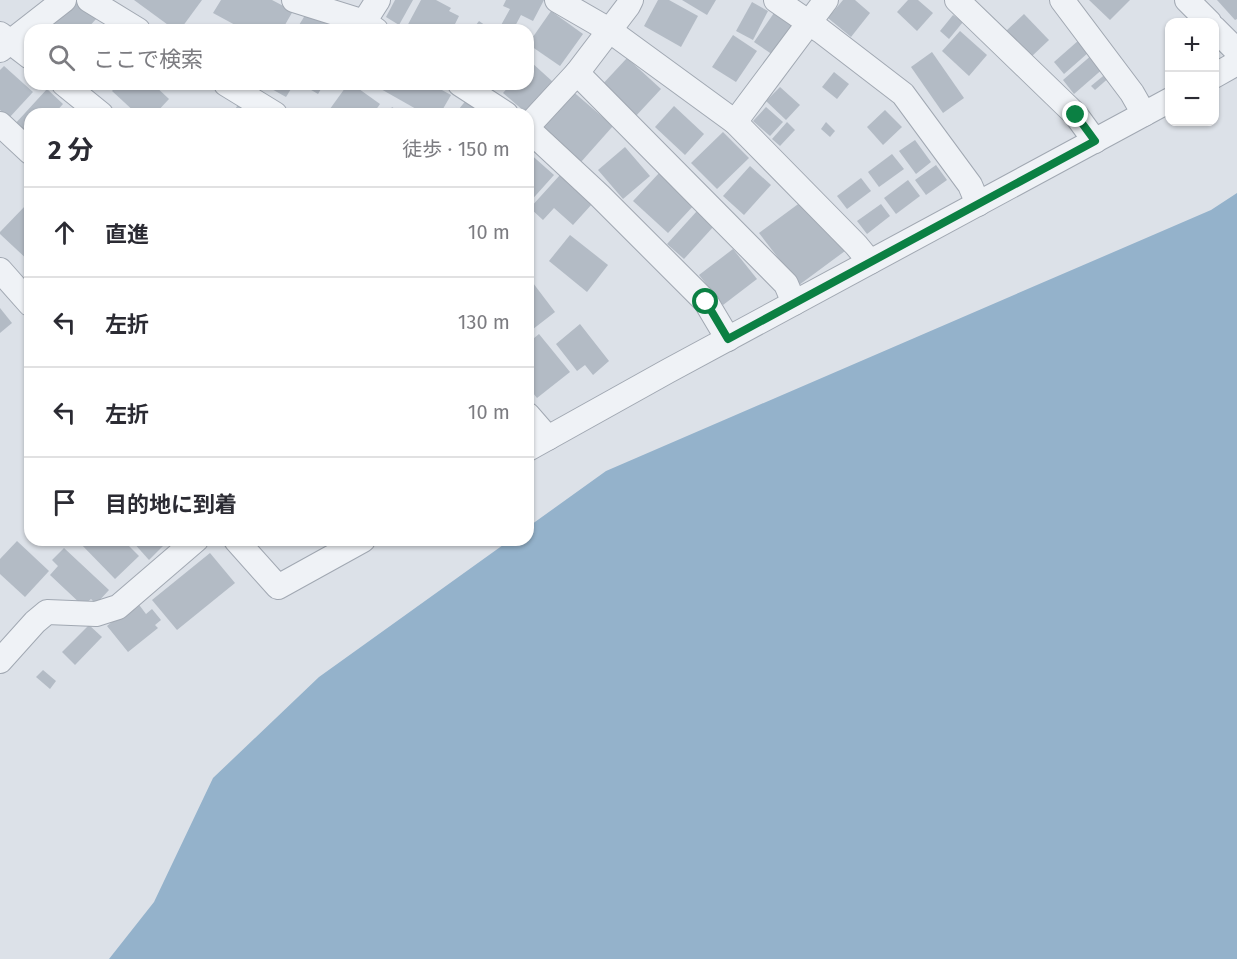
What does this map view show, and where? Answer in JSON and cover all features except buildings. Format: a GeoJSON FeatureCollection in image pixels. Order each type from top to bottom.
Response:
{"type":"FeatureCollection","features":[{"type":"Feature","properties":{"kind":"street"},"geometry":{"type":"LineString","coordinates":[[29,24],[64,0]]}},
{"type":"Feature","properties":{"kind":"street"},"geometry":{"type":"LineString","coordinates":[[89,0],[128,24]]}},
{"type":"Feature","properties":{"kind":"street"},"geometry":{"type":"LineString","coordinates":[[294,0],[364,24]]}},
{"type":"Feature","properties":{"kind":"street"},"geometry":{"type":"LineString","coordinates":[[371,24],[378,0]]}},
{"type":"Feature","properties":{"kind":"street"},"geometry":{"type":"LineString","coordinates":[[557,0],[609,30],[735,122],[870,262]]}},
{"type":"Feature","properties":{"kind":"street"},"geometry":{"type":"LineString","coordinates":[[534,125],[577,73],[631,0]]}},
{"type":"Feature","properties":{"kind":"street"},"geometry":{"type":"LineString","coordinates":[[776,0],[903,94],[970,185],[978,204]]}},
{"type":"Feature","properties":{"kind":"street"},"geometry":{"type":"LineString","coordinates":[[735,122],[826,0]]}},
{"type":"Feature","properties":{"kind":"street"},"geometry":{"type":"LineString","coordinates":[[957,0],[1076,115],[1095,141]]}},
{"type":"Feature","properties":{"kind":"street"},"geometry":{"type":"LineString","coordinates":[[1062,0],[1132,93],[1144,114]]}},
{"type":"Feature","properties":{"kind":"street"},"geometry":{"type":"LineString","coordinates":[[1187,0],[1205,18]]}},
{"type":"Feature","properties":{"kind":"street"},"geometry":{"type":"LineString","coordinates":[[24,28],[3,42],[24,54]]}},
{"type":"Feature","properties":{"kind":"street"},"geometry":{"type":"LineString","coordinates":[[1219,32],[1237,51]]}},
{"type":"Feature","properties":{"kind":"street"},"geometry":{"type":"LineString","coordinates":[[1219,73],[1237,63]]}},
{"type":"Feature","properties":{"kind":"street"},"geometry":{"type":"LineString","coordinates":[[577,73],[786,284],[795,303]]}},
{"type":"Feature","properties":{"kind":"street"},"geometry":{"type":"LineString","coordinates":[[71,90],[94,108]]}},
{"type":"Feature","properties":{"kind":"street"},"geometry":{"type":"LineString","coordinates":[[236,90],[265,108]]}},
{"type":"Feature","properties":{"kind":"street"},"geometry":{"type":"LineString","coordinates":[[469,90],[497,108]]}},
{"type":"Feature","properties":{"kind":"street"},"geometry":{"type":"LineString","coordinates":[[538,444],[1165,103]]}},
{"type":"Feature","properties":{"kind":"street"},"geometry":{"type":"LineString","coordinates":[[0,124],[24,146]]}},
{"type":"Feature","properties":{"kind":"street"},"geometry":{"type":"LineString","coordinates":[[534,136],[706,302],[728,339]]}},
{"type":"Feature","properties":{"kind":"street"},"geometry":{"type":"LineString","coordinates":[[0,270],[24,297]]}},
{"type":"Feature","properties":{"kind":"street"},"geometry":{"type":"LineString","coordinates":[[0,662],[35,622],[47,612],[96,614],[118,608],[191,546]]}},
{"type":"Feature","properties":{"kind":"street"},"geometry":{"type":"LineString","coordinates":[[241,546],[278,587],[352,546]]}},
{"type":"Feature","properties":{"kind":"water"},"geometry":{"type":"Polygon","coordinates":[[[1237,193],[1237,959],[109,959],[154,902],[213,778],[319,677],[502,546],[534,546],[534,523],[606,471],[1211,210],[1237,193]]]}},
{"type":"Feature","properties":{"kind":"route"},"geometry":{"type":"LineString","coordinates":[[706,302],[728,339],[1095,141],[1076,115]]}}]}
